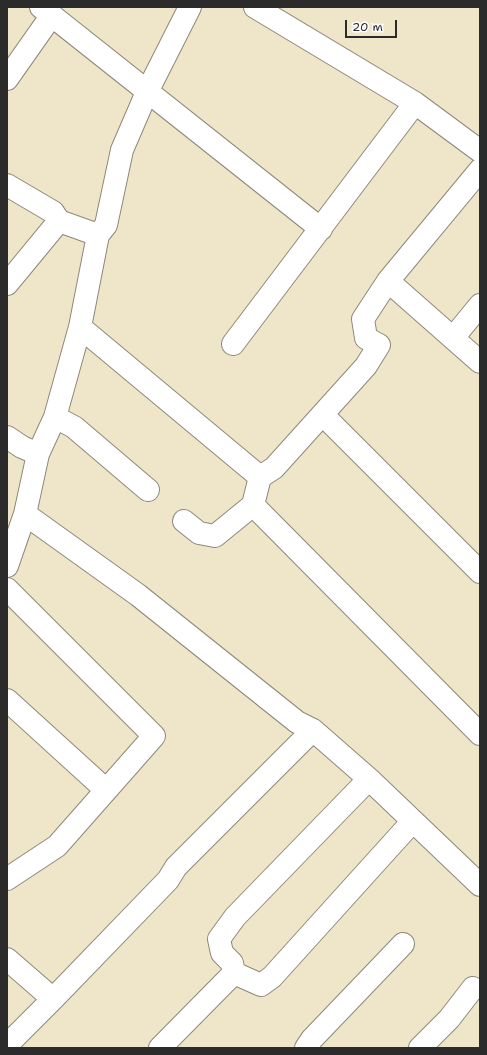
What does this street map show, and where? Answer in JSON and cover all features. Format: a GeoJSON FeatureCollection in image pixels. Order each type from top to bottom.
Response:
{"type":"FeatureCollection","features":[{"type":"Feature","properties":{"kind":"street"},"geometry":{"type":"LineString","coordinates":[[7,566],[25,514],[38,454],[55,417],[80,327],[98,236],[106,225],[122,150],[147,92],[190,7]]}},
{"type":"Feature","properties":{"kind":"street"},"geometry":{"type":"LineString","coordinates":[[255,7],[415,103],[480,151]]}},
{"type":"Feature","properties":{"kind":"street"},"geometry":{"type":"LineString","coordinates":[[7,79],[46,11],[321,229]]}},
{"type":"Feature","properties":{"kind":"street"},"geometry":{"type":"LineString","coordinates":[[233,344],[415,103]]}},
{"type":"Feature","properties":{"kind":"street"},"geometry":{"type":"LineString","coordinates":[[184,521],[199,533],[215,536],[253,505],[260,477],[274,468],[366,366],[379,345],[366,338],[363,319],[388,281],[480,170]]}},
{"type":"Feature","properties":{"kind":"street"},"geometry":{"type":"LineString","coordinates":[[7,185],[54,212],[59,221],[98,236]]}},
{"type":"Feature","properties":{"kind":"street"},"geometry":{"type":"LineString","coordinates":[[7,284],[59,221]]}},
{"type":"Feature","properties":{"kind":"street"},"geometry":{"type":"LineString","coordinates":[[388,281],[480,362]]}},
{"type":"Feature","properties":{"kind":"street"},"geometry":{"type":"LineString","coordinates":[[453,338],[480,305]]}},
{"type":"Feature","properties":{"kind":"street"},"geometry":{"type":"LineString","coordinates":[[80,327],[260,477]]}},
{"type":"Feature","properties":{"kind":"street"},"geometry":{"type":"LineString","coordinates":[[322,415],[480,572]]}},
{"type":"Feature","properties":{"kind":"street"},"geometry":{"type":"LineString","coordinates":[[55,417],[74,427],[148,490]]}},
{"type":"Feature","properties":{"kind":"street"},"geometry":{"type":"LineString","coordinates":[[7,437],[22,447],[38,454]]}},
{"type":"Feature","properties":{"kind":"street"},"geometry":{"type":"LineString","coordinates":[[253,505],[480,734]]}},
{"type":"Feature","properties":{"kind":"street"},"geometry":{"type":"LineString","coordinates":[[25,514],[138,595],[297,722],[313,730],[369,779],[480,885]]}},
{"type":"Feature","properties":{"kind":"street"},"geometry":{"type":"LineString","coordinates":[[7,589],[154,736],[57,846],[7,879]]}},
{"type":"Feature","properties":{"kind":"street"},"geometry":{"type":"LineString","coordinates":[[7,700],[106,790]]}},
{"type":"Feature","properties":{"kind":"street"},"geometry":{"type":"LineString","coordinates":[[7,1045],[168,880],[176,867],[313,730]]}},
{"type":"Feature","properties":{"kind":"street"},"geometry":{"type":"LineString","coordinates":[[234,973],[232,963],[222,953],[218,939],[235,917],[369,779]]}},
{"type":"Feature","properties":{"kind":"street"},"geometry":{"type":"LineString","coordinates":[[234,973],[261,985],[272,977],[413,821]]}},
{"type":"Feature","properties":{"kind":"street"},"geometry":{"type":"LineString","coordinates":[[306,1048],[403,944]]}},
{"type":"Feature","properties":{"kind":"street"},"geometry":{"type":"LineString","coordinates":[[7,959],[53,999]]}},
{"type":"Feature","properties":{"kind":"street"},"geometry":{"type":"LineString","coordinates":[[160,1048],[234,973]]}},
{"type":"Feature","properties":{"kind":"street"},"geometry":{"type":"LineString","coordinates":[[420,1048],[449,1019],[473,988]]}}]}
